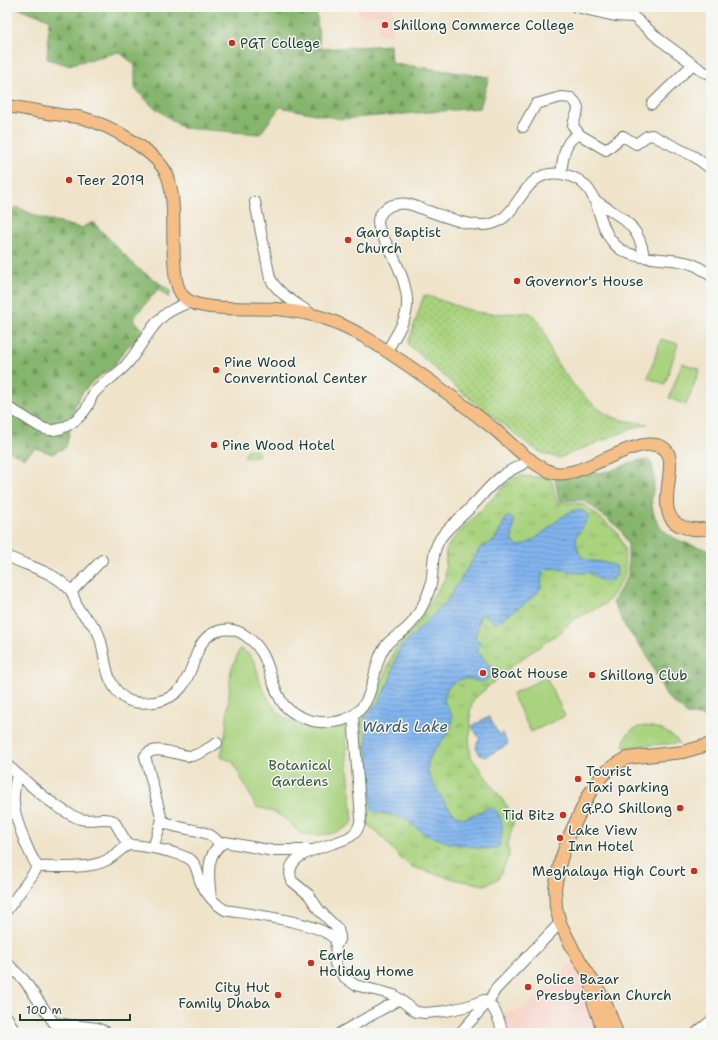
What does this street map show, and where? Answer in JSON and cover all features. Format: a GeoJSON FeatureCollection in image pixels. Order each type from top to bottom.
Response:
{"type":"FeatureCollection","features":[{"type":"Feature","properties":{"kind":"main road"},"geometry":{"type":"LineString","coordinates":[[7,106],[82,118],[108,128],[155,157],[162,166],[170,188],[177,286],[185,299],[190,302],[228,308],[275,309],[314,316],[336,322],[367,338],[387,351],[461,403],[531,459],[551,472],[558,473],[580,469],[645,445],[663,447],[667,451],[670,463],[667,510],[670,518],[676,524],[695,530],[711,528]]}},
{"type":"Feature","properties":{"kind":"main road"},"geometry":{"type":"LineString","coordinates":[[617,1033],[604,999],[574,952],[560,922],[556,907],[555,888],[561,859],[570,834],[588,796],[600,778],[610,768],[627,758],[684,752],[711,744]]}},
{"type":"Feature","properties":{"kind":"main road"},"geometry":{"type":"LineString","coordinates":[[592,982],[593,1001],[604,1033]]}},
{"type":"Feature","properties":{"kind":"street"},"geometry":{"type":"LineString","coordinates":[[576,7],[615,16],[634,17],[660,40],[711,74]]}},
{"type":"Feature","properties":{"kind":"street"},"geometry":{"type":"LineString","coordinates":[[652,104],[694,64]]}},
{"type":"Feature","properties":{"kind":"street"},"geometry":{"type":"LineString","coordinates":[[523,127],[536,104],[566,97],[571,98],[578,108],[574,126],[580,135],[606,150],[623,136],[636,144],[647,136],[652,135],[695,157],[711,169]]}},
{"type":"Feature","properties":{"kind":"street"},"geometry":{"type":"LineString","coordinates":[[561,174],[565,149],[573,138],[580,135]]}},
{"type":"Feature","properties":{"kind":"street"},"geometry":{"type":"LineString","coordinates":[[387,351],[406,314],[407,302],[405,287],[381,233],[378,222],[380,215],[385,209],[400,203],[475,225],[492,225],[508,214],[528,184],[538,178],[561,174],[583,183],[596,202],[606,232],[611,240],[620,249],[629,254],[684,262],[700,267],[711,276]]}},
{"type":"Feature","properties":{"kind":"street"},"geometry":{"type":"LineString","coordinates":[[256,202],[270,278],[273,284],[278,290],[314,316]]}},
{"type":"Feature","properties":{"kind":"street"},"geometry":{"type":"LineString","coordinates":[[596,202],[628,221],[634,228],[643,246],[644,257]]}},
{"type":"Feature","properties":{"kind":"street"},"geometry":{"type":"LineString","coordinates":[[7,408],[18,412],[41,428],[52,430],[63,428],[75,421],[87,409],[91,396],[102,384],[122,370],[131,360],[160,318],[176,308],[190,302]]}},
{"type":"Feature","properties":{"kind":"street"},"geometry":{"type":"LineString","coordinates":[[7,556],[50,575],[72,591],[80,611],[98,632],[108,677],[112,686],[128,700],[148,703],[159,701],[176,694],[190,674],[194,660],[206,638],[213,633],[230,630],[239,632],[248,637],[262,652],[279,697],[293,713],[318,722],[340,721],[353,716],[362,706],[370,693],[380,658],[386,645],[409,626],[419,610],[431,584],[435,549],[441,537],[500,477],[531,459]]}},
{"type":"Feature","properties":{"kind":"street"},"geometry":{"type":"LineString","coordinates":[[72,591],[102,560]]}},
{"type":"Feature","properties":{"kind":"street"},"geometry":{"type":"LineString","coordinates":[[336,946],[340,937],[338,929],[319,910],[309,895],[292,881],[290,877],[291,866],[294,862],[313,850],[352,836],[360,824],[353,716]]}},
{"type":"Feature","properties":{"kind":"street"},"geometry":{"type":"LineString","coordinates":[[153,848],[162,820],[145,754],[162,750],[191,756],[217,743]]}},
{"type":"Feature","properties":{"kind":"street"},"geometry":{"type":"LineString","coordinates":[[7,765],[17,775],[50,801],[76,817],[85,820],[104,819],[114,821],[128,845]]}},
{"type":"Feature","properties":{"kind":"street"},"geometry":{"type":"LineString","coordinates":[[17,775],[12,791],[14,810],[18,826],[31,857],[38,867]]}},
{"type":"Feature","properties":{"kind":"street"},"geometry":{"type":"LineString","coordinates":[[162,820],[171,826],[213,836],[220,844]]}},
{"type":"Feature","properties":{"kind":"street"},"geometry":{"type":"LineString","coordinates":[[211,898],[209,866],[213,853],[220,844],[225,842],[268,850],[313,850]]}},
{"type":"Feature","properties":{"kind":"street"},"geometry":{"type":"LineString","coordinates":[[38,867],[78,866],[100,862],[108,860],[128,845],[153,848],[187,857],[192,861],[202,885],[211,898],[216,904],[225,910],[285,920],[324,931],[334,937],[336,946],[335,964],[344,977],[355,984],[385,992],[400,999],[416,1012],[425,1013],[468,1006],[483,1000],[488,1002],[499,1021],[502,1033]]}},
{"type":"Feature","properties":{"kind":"street"},"geometry":{"type":"LineString","coordinates":[[7,910],[38,867]]}},
{"type":"Feature","properties":{"kind":"street"},"geometry":{"type":"LineString","coordinates":[[460,1033],[488,1002],[496,989],[560,922]]}},
{"type":"Feature","properties":{"kind":"street"},"geometry":{"type":"LineString","coordinates":[[7,963],[24,980],[54,1023],[97,1028],[109,1033]]}},
{"type":"Feature","properties":{"kind":"street"},"geometry":{"type":"LineString","coordinates":[[340,1033],[400,999]]}},
{"type":"Feature","properties":{"kind":"street"},"geometry":{"type":"LineString","coordinates":[[7,1017],[15,1033]]}},
{"type":"Feature","properties":{"kind":"street"},"geometry":{"type":"LineString","coordinates":[[696,1033],[711,1021]]}},
{"type":"Feature","properties":{"kind":"street"},"geometry":{"type":"LineString","coordinates":[[7,1025],[15,1033]]}},
{"type":"Feature","properties":{"kind":"shaded area","name":"Shillong Commerce College"},"geometry":{"type":"Polygon","coordinates":[[[393,7],[392,34],[378,34],[378,16],[357,15],[357,8],[331,8],[393,7]]]}},
{"type":"Feature","properties":{"kind":"shaded area"},"geometry":{"type":"Polygon","coordinates":[[[574,961],[598,1033],[507,1033],[504,1014],[526,1007],[574,961]]]}},
{"type":"Feature","properties":{"kind":"green space"},"geometry":{"type":"Polygon","coordinates":[[[15,7],[316,7],[320,49],[390,45],[391,63],[489,77],[480,108],[340,119],[280,107],[260,134],[183,128],[151,105],[135,89],[135,65],[119,52],[68,65],[47,59],[49,19],[15,7]]]}},
{"type":"Feature","properties":{"kind":"green space"},"geometry":{"type":"Polygon","coordinates":[[[17,207],[41,218],[81,228],[93,222],[136,267],[171,291],[169,298],[158,289],[133,319],[144,330],[124,351],[112,368],[94,380],[82,393],[75,406],[66,447],[52,454],[36,448],[24,458],[7,450],[7,212],[17,207]]]}},
{"type":"Feature","properties":{"kind":"green space"},"geometry":{"type":"Polygon","coordinates":[[[424,295],[468,310],[483,313],[530,313],[539,321],[551,350],[562,371],[584,396],[606,414],[627,421],[648,424],[631,429],[559,458],[542,453],[530,446],[458,389],[408,344],[424,295]]]}},
{"type":"Feature","properties":{"kind":"green space"},"geometry":{"type":"Polygon","coordinates":[[[661,339],[678,344],[665,384],[648,378],[661,339]]]}},
{"type":"Feature","properties":{"kind":"green space"},"geometry":{"type":"Polygon","coordinates":[[[682,363],[700,369],[686,405],[669,398],[682,363]]]}},
{"type":"Feature","properties":{"kind":"green space"},"geometry":{"type":"Polygon","coordinates":[[[248,449],[256,450],[260,454],[248,458],[244,457],[248,449]]]}},
{"type":"Feature","properties":{"kind":"green space"},"geometry":{"type":"Polygon","coordinates":[[[649,460],[653,468],[654,477],[652,505],[658,523],[669,535],[685,543],[711,551],[711,711],[705,717],[687,714],[667,697],[645,652],[626,628],[613,602],[628,575],[628,545],[621,530],[584,500],[559,501],[555,479],[610,471],[636,461],[649,460]]]}},
{"type":"Feature","properties":{"kind":"green space"},"geometry":{"type":"Polygon","coordinates":[[[522,476],[551,478],[557,503],[579,503],[585,505],[617,532],[624,548],[625,574],[612,597],[605,604],[573,620],[563,630],[513,665],[473,700],[470,711],[471,730],[469,739],[471,757],[512,813],[514,819],[508,845],[509,856],[498,879],[485,885],[457,880],[412,867],[401,859],[384,839],[368,825],[360,724],[361,716],[373,701],[395,649],[416,625],[445,578],[446,550],[452,540],[512,478],[522,476]]]}},
{"type":"Feature","properties":{"kind":"green space","name":"Botanical Gardens"},"geometry":{"type":"Polygon","coordinates":[[[240,649],[251,657],[268,698],[275,709],[284,717],[294,722],[316,727],[344,724],[353,822],[347,827],[329,834],[301,834],[292,824],[281,816],[263,808],[256,807],[233,762],[221,757],[226,730],[231,670],[240,649]]]}},
{"type":"Feature","properties":{"kind":"green space"},"geometry":{"type":"Polygon","coordinates":[[[546,677],[565,716],[531,732],[512,694],[546,677]]]}},
{"type":"Feature","properties":{"kind":"green space"},"geometry":{"type":"Polygon","coordinates":[[[644,726],[664,731],[680,743],[623,747],[625,739],[632,730],[644,726]]]}},
{"type":"Feature","properties":{"kind":"water","name":"Wards Lake"},"geometry":{"type":"Polygon","coordinates":[[[576,510],[584,511],[588,518],[576,537],[577,547],[580,554],[589,560],[609,563],[616,566],[616,576],[614,579],[604,581],[600,580],[590,572],[579,573],[552,568],[547,569],[542,574],[539,591],[521,606],[495,624],[487,615],[480,616],[475,639],[481,642],[477,651],[490,666],[491,675],[483,681],[468,679],[459,680],[447,688],[444,701],[452,718],[451,725],[428,763],[428,771],[431,781],[448,807],[456,815],[464,819],[490,807],[495,810],[501,819],[502,824],[502,836],[499,847],[487,849],[450,843],[425,834],[404,818],[372,811],[365,718],[379,701],[388,685],[399,649],[447,601],[480,548],[494,541],[507,517],[514,520],[512,541],[518,546],[534,540],[562,517],[576,510]]]}},
{"type":"Feature","properties":{"kind":"water"},"geometry":{"type":"Polygon","coordinates":[[[489,717],[499,735],[502,733],[508,744],[486,757],[480,755],[476,747],[478,741],[480,740],[472,726],[489,717]]]}},
{"type":"Feature","properties":{"kind":"place","name":"Shillong Commerce College"},"geometry":{"type":"Point","coordinates":[385,25]}},
{"type":"Feature","properties":{"kind":"place","name":"PGT College"},"geometry":{"type":"Point","coordinates":[232,43]}},
{"type":"Feature","properties":{"kind":"place","name":"Teer 2019"},"geometry":{"type":"Point","coordinates":[69,180]}},
{"type":"Feature","properties":{"kind":"place","name":"Garo Baptist Church"},"geometry":{"type":"Point","coordinates":[348,240]}},
{"type":"Feature","properties":{"kind":"place","name":"Governor's House"},"geometry":{"type":"Point","coordinates":[517,281]}},
{"type":"Feature","properties":{"kind":"place","name":"Pine Wood Converntional Center"},"geometry":{"type":"Point","coordinates":[216,370]}},
{"type":"Feature","properties":{"kind":"place","name":"Pine Wood Hotel"},"geometry":{"type":"Point","coordinates":[214,445]}},
{"type":"Feature","properties":{"kind":"place","name":"Boat House"},"geometry":{"type":"Point","coordinates":[483,673]}},
{"type":"Feature","properties":{"kind":"place","name":"Shillong Club"},"geometry":{"type":"Point","coordinates":[592,675]}},
{"type":"Feature","properties":{"kind":"place","name":"Tourist Taxi parking"},"geometry":{"type":"Point","coordinates":[578,779]}},
{"type":"Feature","properties":{"kind":"place","name":"G.P.O Shillong"},"geometry":{"type":"Point","coordinates":[680,808]}},
{"type":"Feature","properties":{"kind":"place","name":"Tid Bitz"},"geometry":{"type":"Point","coordinates":[563,815]}},
{"type":"Feature","properties":{"kind":"place","name":"Lake View Inn Hotel"},"geometry":{"type":"Point","coordinates":[560,838]}},
{"type":"Feature","properties":{"kind":"place","name":"Meghalaya High Court"},"geometry":{"type":"Point","coordinates":[694,871]}},
{"type":"Feature","properties":{"kind":"place","name":"Earle Holiday Home"},"geometry":{"type":"Point","coordinates":[311,963]}},
{"type":"Feature","properties":{"kind":"place","name":"Police Bazar Presbyterian Church"},"geometry":{"type":"Point","coordinates":[528,987]}},
{"type":"Feature","properties":{"kind":"place","name":"City Hut Family Dhaba"},"geometry":{"type":"Point","coordinates":[278,995]}}]}
